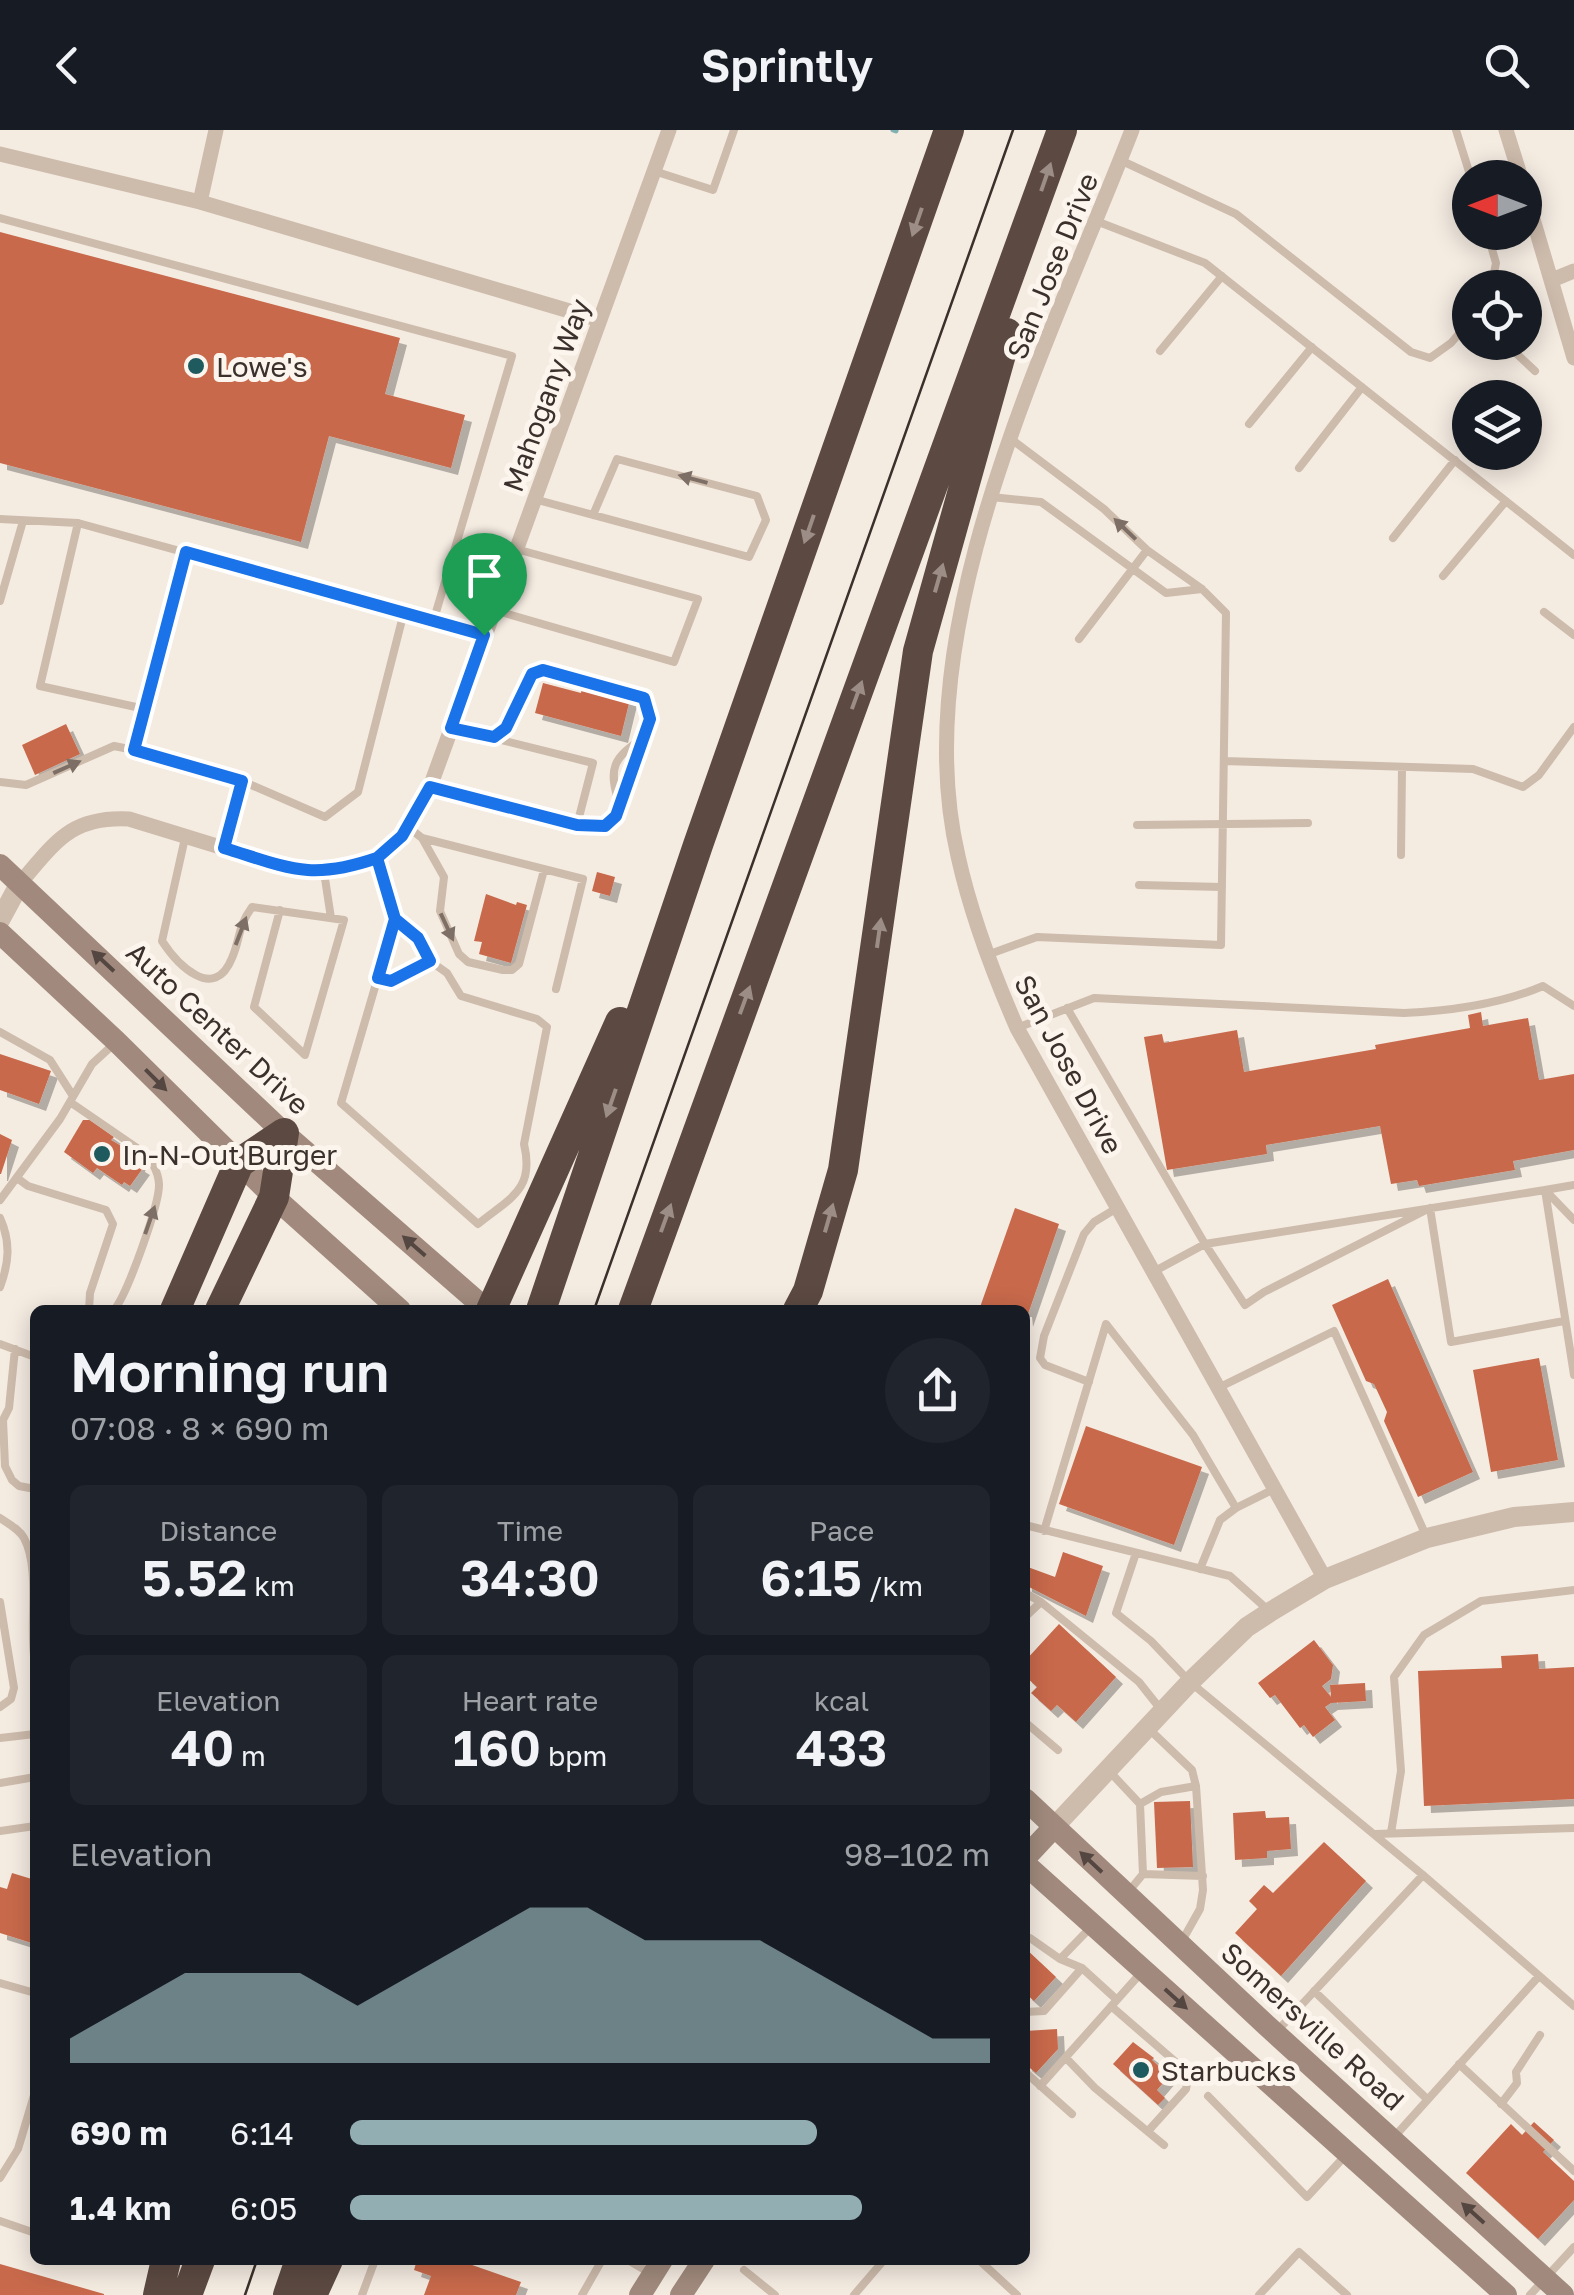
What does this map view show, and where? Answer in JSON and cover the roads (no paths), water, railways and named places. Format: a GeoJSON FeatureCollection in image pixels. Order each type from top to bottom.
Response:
{"type":"FeatureCollection","features":[{"type":"Feature","properties":{"kind":"highway"},"geometry":{"type":"LineString","coordinates":[[545,1298],[698,845],[949,130]]}},
{"type":"Feature","properties":{"kind":"highway"},"geometry":{"type":"LineString","coordinates":[[636,1305],[1062,130]]}},
{"type":"Feature","properties":{"kind":"highway"},"geometry":{"type":"LineString","coordinates":[[801,1305],[843,1170],[918,650],[1000,362],[1029,225]]}},
{"type":"Feature","properties":{"kind":"highway"},"geometry":{"type":"LineString","coordinates":[[491,1305],[698,845]]}},
{"type":"Feature","properties":{"kind":"highway"},"geometry":{"type":"LineString","coordinates":[[177,1305],[239,1163],[284,1132]]}},
{"type":"Feature","properties":{"kind":"highway"},"geometry":{"type":"LineString","coordinates":[[222,1305],[274,1197],[284,1132]]}},
{"type":"Feature","properties":{"kind":"highway"},"geometry":{"type":"LineString","coordinates":[[158,2295],[165,2265]]}},
{"type":"Feature","properties":{"kind":"highway"},"geometry":{"type":"LineString","coordinates":[[187,2295],[198,2265]]}},
{"type":"Feature","properties":{"kind":"highway"},"geometry":{"type":"LineString","coordinates":[[288,2295],[298,2265]]}},
{"type":"Feature","properties":{"kind":"highway"},"geometry":{"type":"LineString","coordinates":[[312,2295],[326,2265]]}},
{"type":"Feature","properties":{"kind":"main road","name":"Auto Center Drive"},"geometry":{"type":"LineString","coordinates":[[0,865],[10,888],[483,1305]]}},
{"type":"Feature","properties":{"kind":"main road"},"geometry":{"type":"LineString","coordinates":[[0,932],[274,1197],[394,1305]]}},
{"type":"Feature","properties":{"kind":"main road","name":"Somersville Road"},"geometry":{"type":"LineString","coordinates":[[1030,1805],[1392,2139],[1538,2287],[1563,2295]]}},
{"type":"Feature","properties":{"kind":"main road"},"geometry":{"type":"LineString","coordinates":[[1030,1855],[1054,1827]]}},
{"type":"Feature","properties":{"kind":"main road"},"geometry":{"type":"LineString","coordinates":[[1030,1866],[1506,2295]]}},
{"type":"Feature","properties":{"kind":"main road"},"geometry":{"type":"LineString","coordinates":[[687,2293],[701,2265]]}},
{"type":"Feature","properties":{"kind":"main road"},"geometry":{"type":"LineString","coordinates":[[640,2295],[657,2267]]}},
{"type":"Feature","properties":{"kind":"street"},"geometry":{"type":"LineString","coordinates":[[200,202],[216,130]]}},
{"type":"Feature","properties":{"kind":"street","name":"Mahogany Way"},"geometry":{"type":"LineString","coordinates":[[10,888],[60,837],[80,824],[106,818],[128,819],[295,870],[324,872],[377,858],[408,828],[430,787],[669,130]]}},
{"type":"Feature","properties":{"kind":"street","name":"San Jose Drive"},"geometry":{"type":"LineString","coordinates":[[1132,130],[990,496],[959,624],[948,712],[948,783],[957,854],[987,954],[1018,1028],[1325,1579]]}},
{"type":"Feature","properties":{"kind":"street"},"geometry":{"type":"LineString","coordinates":[[1506,130],[1515,160]]}},
{"type":"Feature","properties":{"kind":"street"},"geometry":{"type":"LineString","coordinates":[[0,154],[200,202],[600,320]]}},
{"type":"Feature","properties":{"kind":"street"},"geometry":{"type":"LineString","coordinates":[[1542,247],[1574,358]]}},
{"type":"Feature","properties":{"kind":"street"},"geometry":{"type":"LineString","coordinates":[[1552,280],[1574,271]]}},
{"type":"Feature","properties":{"kind":"street"},"geometry":{"type":"LineString","coordinates":[[0,920],[10,888]]}},
{"type":"Feature","properties":{"kind":"street"},"geometry":{"type":"LineString","coordinates":[[1054,1827],[1190,1682],[1247,1627],[1270,1612],[1325,1579],[1427,1538],[1514,1517],[1574,1512]]}},
{"type":"Feature","properties":{"kind":"lane"},"geometry":{"type":"LineString","coordinates":[[654,171],[713,190],[734,130]]}},
{"type":"Feature","properties":{"kind":"lane"},"geometry":{"type":"LineString","coordinates":[[1456,130],[1465,160]]}},
{"type":"Feature","properties":{"kind":"lane"},"geometry":{"type":"LineString","coordinates":[[1120,160],[1236,214],[1411,352],[1430,358],[1452,342]]}},
{"type":"Feature","properties":{"kind":"lane"},"geometry":{"type":"LineString","coordinates":[[0,218],[512,356],[434,620]]}},
{"type":"Feature","properties":{"kind":"lane"},"geometry":{"type":"LineString","coordinates":[[1096,221],[1205,263],[1452,458]]}},
{"type":"Feature","properties":{"kind":"lane"},"geometry":{"type":"LineString","coordinates":[[1160,351],[1222,276]]}},
{"type":"Feature","properties":{"kind":"lane"},"geometry":{"type":"LineString","coordinates":[[1250,424],[1312,347]]}},
{"type":"Feature","properties":{"kind":"lane"},"geometry":{"type":"LineString","coordinates":[[1523,360],[1535,371]]}},
{"type":"Feature","properties":{"kind":"lane"},"geometry":{"type":"LineString","coordinates":[[1298,468],[1362,387]]}},
{"type":"Feature","properties":{"kind":"lane"},"geometry":{"type":"LineString","coordinates":[[987,954],[1038,938],[1220,945],[1226,613],[1202,589],[1147,550],[1104,509],[1010,439]]}},
{"type":"Feature","properties":{"kind":"lane"},"geometry":{"type":"LineString","coordinates":[[534,500],[749,557],[766,520],[757,496],[617,459],[593,515]]}},
{"type":"Feature","properties":{"kind":"lane"},"geometry":{"type":"LineString","coordinates":[[1393,538],[1452,464]]}},
{"type":"Feature","properties":{"kind":"lane"},"geometry":{"type":"LineString","coordinates":[[1467,470],[1574,555]]}},
{"type":"Feature","properties":{"kind":"lane"},"geometry":{"type":"LineString","coordinates":[[990,496],[1040,502],[1166,593],[1202,589]]}},
{"type":"Feature","properties":{"kind":"lane"},"geometry":{"type":"LineString","coordinates":[[1442,576],[1506,501]]}},
{"type":"Feature","properties":{"kind":"lane"},"geometry":{"type":"LineString","coordinates":[[0,520],[78,523],[484,635]]}},
{"type":"Feature","properties":{"kind":"lane"},"geometry":{"type":"LineString","coordinates":[[0,602],[22,521]]}},
{"type":"Feature","properties":{"kind":"lane"},"geometry":{"type":"LineString","coordinates":[[78,523],[40,686],[145,709]]}},
{"type":"Feature","properties":{"kind":"lane"},"geometry":{"type":"LineString","coordinates":[[494,610],[674,662],[698,600],[516,549]]}},
{"type":"Feature","properties":{"kind":"lane"},"geometry":{"type":"LineString","coordinates":[[1079,639],[1147,550]]}},
{"type":"Feature","properties":{"kind":"lane"},"geometry":{"type":"LineString","coordinates":[[134,750],[186,552]]}},
{"type":"Feature","properties":{"kind":"lane"},"geometry":{"type":"LineString","coordinates":[[0,782],[26,785],[114,746],[242,781],[325,817],[358,792],[404,612]]}},
{"type":"Feature","properties":{"kind":"lane"},"geometry":{"type":"LineString","coordinates":[[1544,612],[1574,635]]}},
{"type":"Feature","properties":{"kind":"lane"},"geometry":{"type":"LineString","coordinates":[[430,787],[577,825],[605,826],[616,816],[650,719],[644,698],[543,670],[532,674],[506,728],[494,737]]}},
{"type":"Feature","properties":{"kind":"lane"},"geometry":{"type":"LineString","coordinates":[[1224,761],[1473,769],[1523,787],[1539,775],[1574,727]]}},
{"type":"Feature","properties":{"kind":"lane"},"geometry":{"type":"LineString","coordinates":[[451,728],[593,763],[577,825]]}},
{"type":"Feature","properties":{"kind":"lane"},"geometry":{"type":"LineString","coordinates":[[619,803],[612,782],[614,765],[622,752],[643,738]]}},
{"type":"Feature","properties":{"kind":"lane"},"geometry":{"type":"LineString","coordinates":[[1400,855],[1402,767]]}},
{"type":"Feature","properties":{"kind":"lane"},"geometry":{"type":"LineString","coordinates":[[224,848],[242,781]]}},
{"type":"Feature","properties":{"kind":"lane"},"geometry":{"type":"LineString","coordinates":[[1138,824],[1308,823]]}},
{"type":"Feature","properties":{"kind":"lane"},"geometry":{"type":"LineString","coordinates":[[408,828],[422,838],[583,879],[556,989]]}},
{"type":"Feature","properties":{"kind":"lane"},"geometry":{"type":"LineString","coordinates":[[186,837],[162,941],[176,962],[194,976],[210,978],[222,973],[233,957],[237,935],[252,907],[280,910],[344,920],[305,1055],[254,1007],[280,910]]}},
{"type":"Feature","properties":{"kind":"lane"},"geometry":{"type":"LineString","coordinates":[[422,838],[444,877],[440,911],[459,954],[468,962],[502,970],[512,970],[519,964],[544,870]]}},
{"type":"Feature","properties":{"kind":"lane"},"geometry":{"type":"LineString","coordinates":[[377,858],[395,919],[340,1104],[478,1224],[522,1189],[528,1162],[524,1144],[547,1027],[537,1018],[460,996],[448,973],[430,961],[418,938],[395,919]]}},
{"type":"Feature","properties":{"kind":"lane"},"geometry":{"type":"LineString","coordinates":[[324,872],[331,918]]}},
{"type":"Feature","properties":{"kind":"lane"},"geometry":{"type":"LineString","coordinates":[[1139,885],[1222,887]]}},
{"type":"Feature","properties":{"kind":"lane"},"geometry":{"type":"LineString","coordinates":[[378,978],[391,981],[430,961]]}},
{"type":"Feature","properties":{"kind":"lane"},"geometry":{"type":"LineString","coordinates":[[1018,1028],[1094,998],[1358,1012],[1442,1011],[1543,986],[1574,1006]]}},
{"type":"Feature","properties":{"kind":"lane"},"geometry":{"type":"LineString","coordinates":[[1067,1008],[1245,1306],[1264,1292],[1430,1208]]}},
{"type":"Feature","properties":{"kind":"lane"},"geometry":{"type":"LineString","coordinates":[[0,1032],[50,1060],[72,1099],[148,1157],[157,1175],[155,1205],[126,1290],[117,1305]]}},
{"type":"Feature","properties":{"kind":"lane"},"geometry":{"type":"LineString","coordinates":[[0,1200],[72,1099],[92,1064],[117,1042]]}},
{"type":"Feature","properties":{"kind":"lane"},"geometry":{"type":"LineString","coordinates":[[17,1178],[28,1186],[106,1210],[113,1224],[89,1305]]}},
{"type":"Feature","properties":{"kind":"lane"},"geometry":{"type":"LineString","coordinates":[[1152,1272],[1205,1244],[1574,1185]]}},
{"type":"Feature","properties":{"kind":"lane"},"geometry":{"type":"LineString","coordinates":[[1545,1190],[1574,1220]]}},
{"type":"Feature","properties":{"kind":"lane"},"geometry":{"type":"LineString","coordinates":[[1545,1190],[1574,1376]]}},
{"type":"Feature","properties":{"kind":"lane"},"geometry":{"type":"LineString","coordinates":[[1089,1382],[1045,1365],[1040,1358],[1044,1336],[1084,1234],[1094,1222],[1117,1208]]}},
{"type":"Feature","properties":{"kind":"lane"},"geometry":{"type":"LineString","coordinates":[[1430,1208],[1452,1342],[1564,1321]]}},
{"type":"Feature","properties":{"kind":"lane"},"geometry":{"type":"LineString","coordinates":[[0,1218],[8,1240],[7,1268],[0,1288]]}},
{"type":"Feature","properties":{"kind":"lane"},"geometry":{"type":"LineString","coordinates":[[1044,1530],[1106,1324],[1192,1435],[1236,1508]]}},
{"type":"Feature","properties":{"kind":"lane"},"geometry":{"type":"LineString","coordinates":[[1218,1388],[1334,1332],[1427,1538]]}},
{"type":"Feature","properties":{"kind":"lane"},"geometry":{"type":"LineString","coordinates":[[0,1344],[30,1355]]}},
{"type":"Feature","properties":{"kind":"lane"},"geometry":{"type":"LineString","coordinates":[[15,1349],[9,1408],[3,1420],[6,1466],[12,1480],[30,1488]]}},
{"type":"Feature","properties":{"kind":"lane"},"geometry":{"type":"LineString","coordinates":[[1200,1570],[1220,1520],[1274,1489]]}},
{"type":"Feature","properties":{"kind":"lane"},"geometry":{"type":"LineString","coordinates":[[0,1518],[24,1539],[30,1558]]}},
{"type":"Feature","properties":{"kind":"lane"},"geometry":{"type":"LineString","coordinates":[[1030,1526],[1230,1576],[1270,1612]]}},
{"type":"Feature","properties":{"kind":"lane"},"geometry":{"type":"LineString","coordinates":[[1136,1554],[1116,1613],[1151,1641],[1190,1682],[1423,1874],[1574,2006]]}},
{"type":"Feature","properties":{"kind":"lane"},"geometry":{"type":"LineString","coordinates":[[1391,1833],[1401,1771],[1394,1677],[1424,1636],[1481,1601],[1574,1590]]}},
{"type":"Feature","properties":{"kind":"lane"},"geometry":{"type":"LineString","coordinates":[[1030,1596],[1139,1682],[1156,1720],[1192,1770],[1202,1876],[1200,1908],[1180,1945]]}},
{"type":"Feature","properties":{"kind":"lane"},"geometry":{"type":"LineString","coordinates":[[0,1602],[14,1688],[11,1699],[0,1707]]}},
{"type":"Feature","properties":{"kind":"lane"},"geometry":{"type":"LineString","coordinates":[[1030,1613],[1042,1602]]}},
{"type":"Feature","properties":{"kind":"lane"},"geometry":{"type":"LineString","coordinates":[[1030,1726],[1058,1750]]}},
{"type":"Feature","properties":{"kind":"lane"},"geometry":{"type":"LineString","coordinates":[[0,1738],[30,1735]]}},
{"type":"Feature","properties":{"kind":"lane"},"geometry":{"type":"LineString","coordinates":[[1108,1770],[1140,1804],[1143,1874],[1126,1895]]}},
{"type":"Feature","properties":{"kind":"lane"},"geometry":{"type":"LineString","coordinates":[[0,1783],[30,1778]]}},
{"type":"Feature","properties":{"kind":"lane"},"geometry":{"type":"LineString","coordinates":[[1140,1804],[1161,1792],[1196,1786]]}},
{"type":"Feature","properties":{"kind":"lane"},"geometry":{"type":"LineString","coordinates":[[0,1831],[30,1827]]}},
{"type":"Feature","properties":{"kind":"lane"},"geometry":{"type":"LineString","coordinates":[[1375,1834],[1574,1828]]}},
{"type":"Feature","properties":{"kind":"lane"},"geometry":{"type":"LineString","coordinates":[[1143,1874],[1202,1876]]}},
{"type":"Feature","properties":{"kind":"lane"},"geometry":{"type":"LineString","coordinates":[[1276,2033],[1423,1874]]}},
{"type":"Feature","properties":{"kind":"lane"},"geometry":{"type":"LineString","coordinates":[[1060,1959],[1093,1925]]}},
{"type":"Feature","properties":{"kind":"lane"},"geometry":{"type":"LineString","coordinates":[[1030,1938],[1060,1959],[1082,1968],[1188,2078],[1186,2089],[1149,2130]]}},
{"type":"Feature","properties":{"kind":"lane"},"geometry":{"type":"LineString","coordinates":[[1030,2012],[1044,2011],[1082,1968]]}},
{"type":"Feature","properties":{"kind":"lane"},"geometry":{"type":"LineString","coordinates":[[1040,2086],[1143,1970]]}},
{"type":"Feature","properties":{"kind":"lane"},"geometry":{"type":"LineString","coordinates":[[1392,2139],[1540,1976]]}},
{"type":"Feature","properties":{"kind":"lane"},"geometry":{"type":"LineString","coordinates":[[0,1983],[30,1992]]}},
{"type":"Feature","properties":{"kind":"lane"},"geometry":{"type":"LineString","coordinates":[[1314,1991],[1427,2099]]}},
{"type":"Feature","properties":{"kind":"lane"},"geometry":{"type":"LineString","coordinates":[[1501,2104],[1517,2083],[1516,2072],[1540,2035]]}},
{"type":"Feature","properties":{"kind":"lane"},"geometry":{"type":"LineString","coordinates":[[1066,2058],[1095,2088],[1164,2145]]}},
{"type":"Feature","properties":{"kind":"lane"},"geometry":{"type":"LineString","coordinates":[[1459,2064],[1574,2172]]}},
{"type":"Feature","properties":{"kind":"lane"},"geometry":{"type":"LineString","coordinates":[[1030,2077],[1072,2114]]}},
{"type":"Feature","properties":{"kind":"lane"},"geometry":{"type":"LineString","coordinates":[[1208,2096],[1307,2197],[1348,2153]]}},
{"type":"Feature","properties":{"kind":"lane"},"geometry":{"type":"LineString","coordinates":[[0,2178],[13,2158],[30,2107]]}},
{"type":"Feature","properties":{"kind":"lane"},"geometry":{"type":"LineString","coordinates":[[0,2154],[13,2158]]}},
{"type":"Feature","properties":{"kind":"lane"},"geometry":{"type":"LineString","coordinates":[[0,2221],[30,2231]]}},
{"type":"Feature","properties":{"kind":"lane"},"geometry":{"type":"LineString","coordinates":[[1538,2287],[1574,2247]]}},
{"type":"Feature","properties":{"kind":"lane"},"geometry":{"type":"LineString","coordinates":[[1259,2295],[1299,2252],[1347,2295]]}},
{"type":"Feature","properties":{"kind":"lane"},"geometry":{"type":"LineString","coordinates":[[362,2295],[373,2265]]}},
{"type":"Feature","properties":{"kind":"lane"},"geometry":{"type":"LineString","coordinates":[[582,2295],[599,2265]]}},
{"type":"Feature","properties":{"kind":"lane"},"geometry":{"type":"LineString","coordinates":[[854,2295],[880,2265]]}},
{"type":"Feature","properties":{"kind":"lane"},"geometry":{"type":"LineString","coordinates":[[984,2265],[1017,2295]]}},
{"type":"Feature","properties":{"kind":"lane"},"geometry":{"type":"LineString","coordinates":[[744,2270],[774,2295]]}},
{"type":"Feature","properties":{"kind":"tram line"},"geometry":{"type":"LineString","coordinates":[[596,1305],[1013,130]]}},
{"type":"Feature","properties":{"kind":"tram line"},"geometry":{"type":"LineString","coordinates":[[245,2295],[255,2265]]}},
{"type":"Feature","properties":{"kind":"place","name":"Lowe's"},"geometry":{"type":"Point","coordinates":[196,366]}},
{"type":"Feature","properties":{"kind":"place","name":"In-N-Out Burger"},"geometry":{"type":"Point","coordinates":[102,1154]}},
{"type":"Feature","properties":{"kind":"place","name":"Starbucks"},"geometry":{"type":"Point","coordinates":[1141,2070]}}]}
